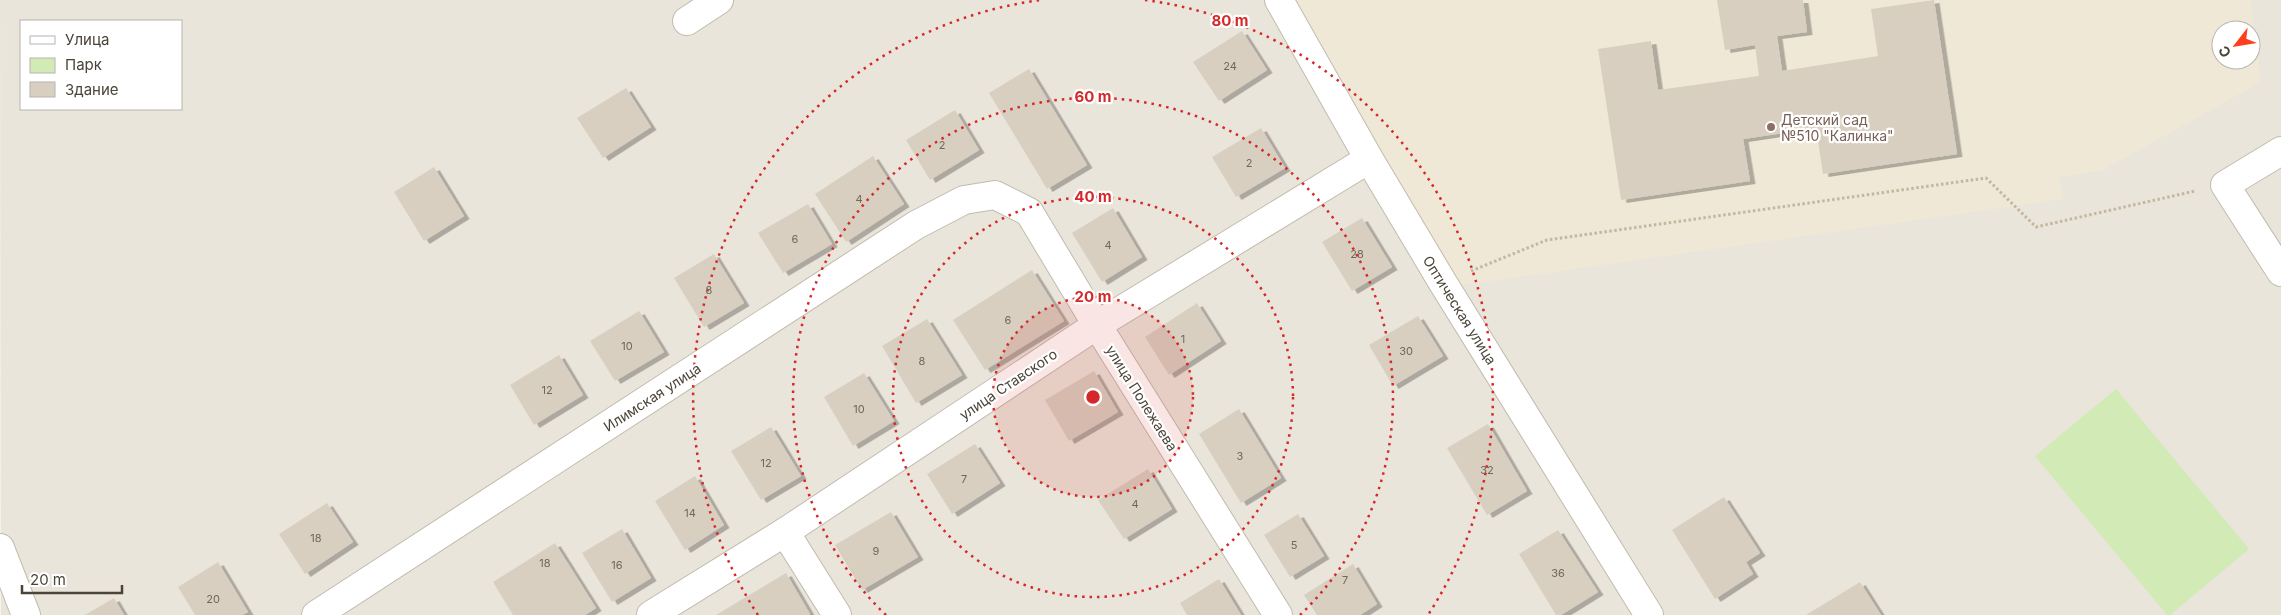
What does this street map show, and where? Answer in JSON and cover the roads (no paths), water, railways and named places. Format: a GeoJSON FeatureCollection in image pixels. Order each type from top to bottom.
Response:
{"type":"FeatureCollection","features":[{"type":"Feature","properties":{"kind":"street"},"geometry":{"type":"LineString","coordinates":[[687,21],[719,0]]}},
{"type":"Feature","properties":{"kind":"street","name":"Оптическая улица"},"geometry":{"type":"LineString","coordinates":[[1279,0],[1369,159],[1443,283],[1649,615]]}},
{"type":"Feature","properties":{"kind":"street"},"geometry":{"type":"LineString","coordinates":[[2281,151],[2225,185],[2281,272]]}},
{"type":"Feature","properties":{"kind":"street","name":"улица Ставского"},"geometry":{"type":"LineString","coordinates":[[651,615],[786,532],[1097,325],[1369,159]]}},
{"type":"Feature","properties":{"kind":"street","name":"улица Полежаева"},"geometry":{"type":"LineString","coordinates":[[995,195],[1029,212],[1097,325],[1278,615]]}},
{"type":"Feature","properties":{"kind":"street","name":"Илимская улица"},"geometry":{"type":"LineString","coordinates":[[316,615],[916,225],[964,200],[995,195]]}},
{"type":"Feature","properties":{"kind":"street"},"geometry":{"type":"LineString","coordinates":[[786,532],[837,615]]}},
{"type":"Feature","properties":{"kind":"street"},"geometry":{"type":"LineString","coordinates":[[0,548],[26,615]]}},
{"type":"Feature","properties":{"kind":"place","name":"Детский сад №510 \"Калинка\""},"geometry":{"type":"Point","coordinates":[1771,127]}}]}
